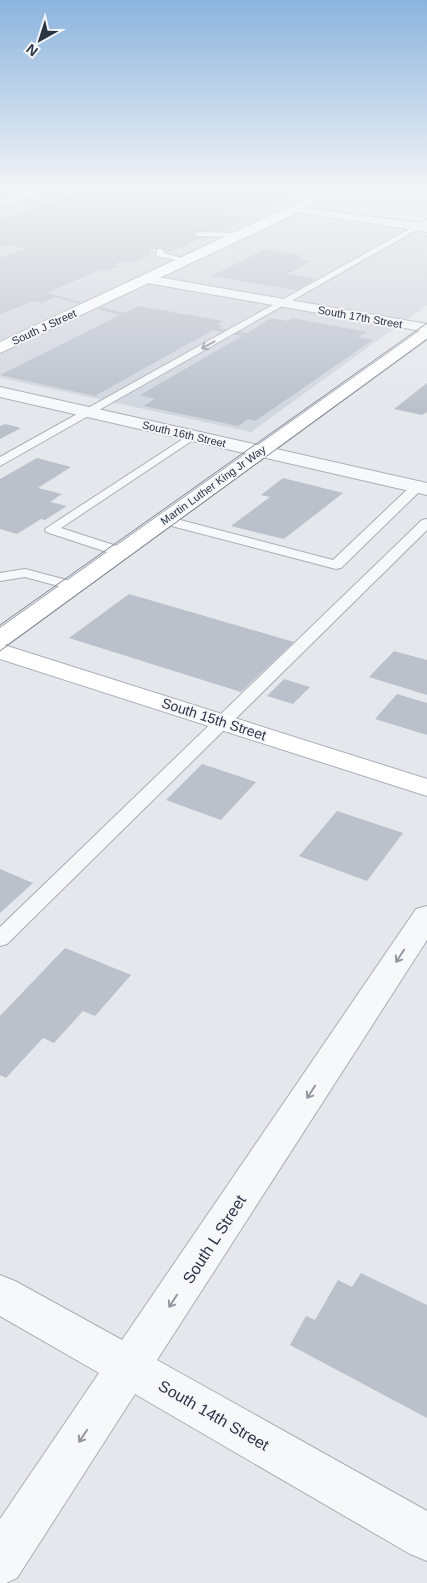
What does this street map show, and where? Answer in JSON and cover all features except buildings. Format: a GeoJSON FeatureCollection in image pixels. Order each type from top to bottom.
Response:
{"type":"FeatureCollection","features":[{"type":"Feature","properties":{"kind":"street","name":"South J Street"},"geometry":{"type":"LineString","coordinates":[[2,345],[182,262]]}},
{"type":"Feature","properties":{"kind":"street","name":"South 17th Street"},"geometry":{"type":"LineString","coordinates":[[146,279],[427,330]]}},
{"type":"Feature","properties":{"kind":"street","name":"Martin Luther King Jr Way"},"geometry":{"type":"LineString","coordinates":[[0,639],[427,330]]}},
{"type":"Feature","properties":{"kind":"street","name":"South 16th Street"},"geometry":{"type":"LineString","coordinates":[[0,392],[422,488]]}},
{"type":"Feature","properties":{"kind":"street","name":"South 15th Street"},"geometry":{"type":"LineString","coordinates":[[0,651],[427,788]]}},
{"type":"Feature","properties":{"kind":"street","name":"South L Street"},"geometry":{"type":"LineString","coordinates":[[0,1561],[427,916]]}},
{"type":"Feature","properties":{"kind":"street","name":"South 14th Street"},"geometry":{"type":"LineString","coordinates":[[0,1294],[427,1537]]}},
{"type":"Feature","properties":{"kind":"lane"},"geometry":{"type":"LineString","coordinates":[[0,462],[358,262]]}},
{"type":"Feature","properties":{"kind":"lane"},"geometry":{"type":"LineString","coordinates":[[121,552],[51,529],[192,436]]}},
{"type":"Feature","properties":{"kind":"lane"},"geometry":{"type":"LineString","coordinates":[[165,520],[336,565],[422,488]]}},
{"type":"Feature","properties":{"kind":"lane"},"geometry":{"type":"LineString","coordinates":[[0,939],[427,523]]}},
{"type":"Feature","properties":{"kind":"lane"},"geometry":{"type":"LineString","coordinates":[[0,577],[24,573],[73,586]]}},
{"type":"Feature","properties":{"kind":"shaded area"},"geometry":{"type":"Polygon","coordinates":[[[0,262],[427,262],[427,305],[251,432],[0,378],[0,262]]]}},
{"type":"Feature","properties":{"kind":"tram line"},"geometry":{"type":"LineString","coordinates":[[0,625],[427,323]]}},
{"type":"Feature","properties":{"kind":"tram line"},"geometry":{"type":"LineString","coordinates":[[0,651],[427,339]]}}]}
